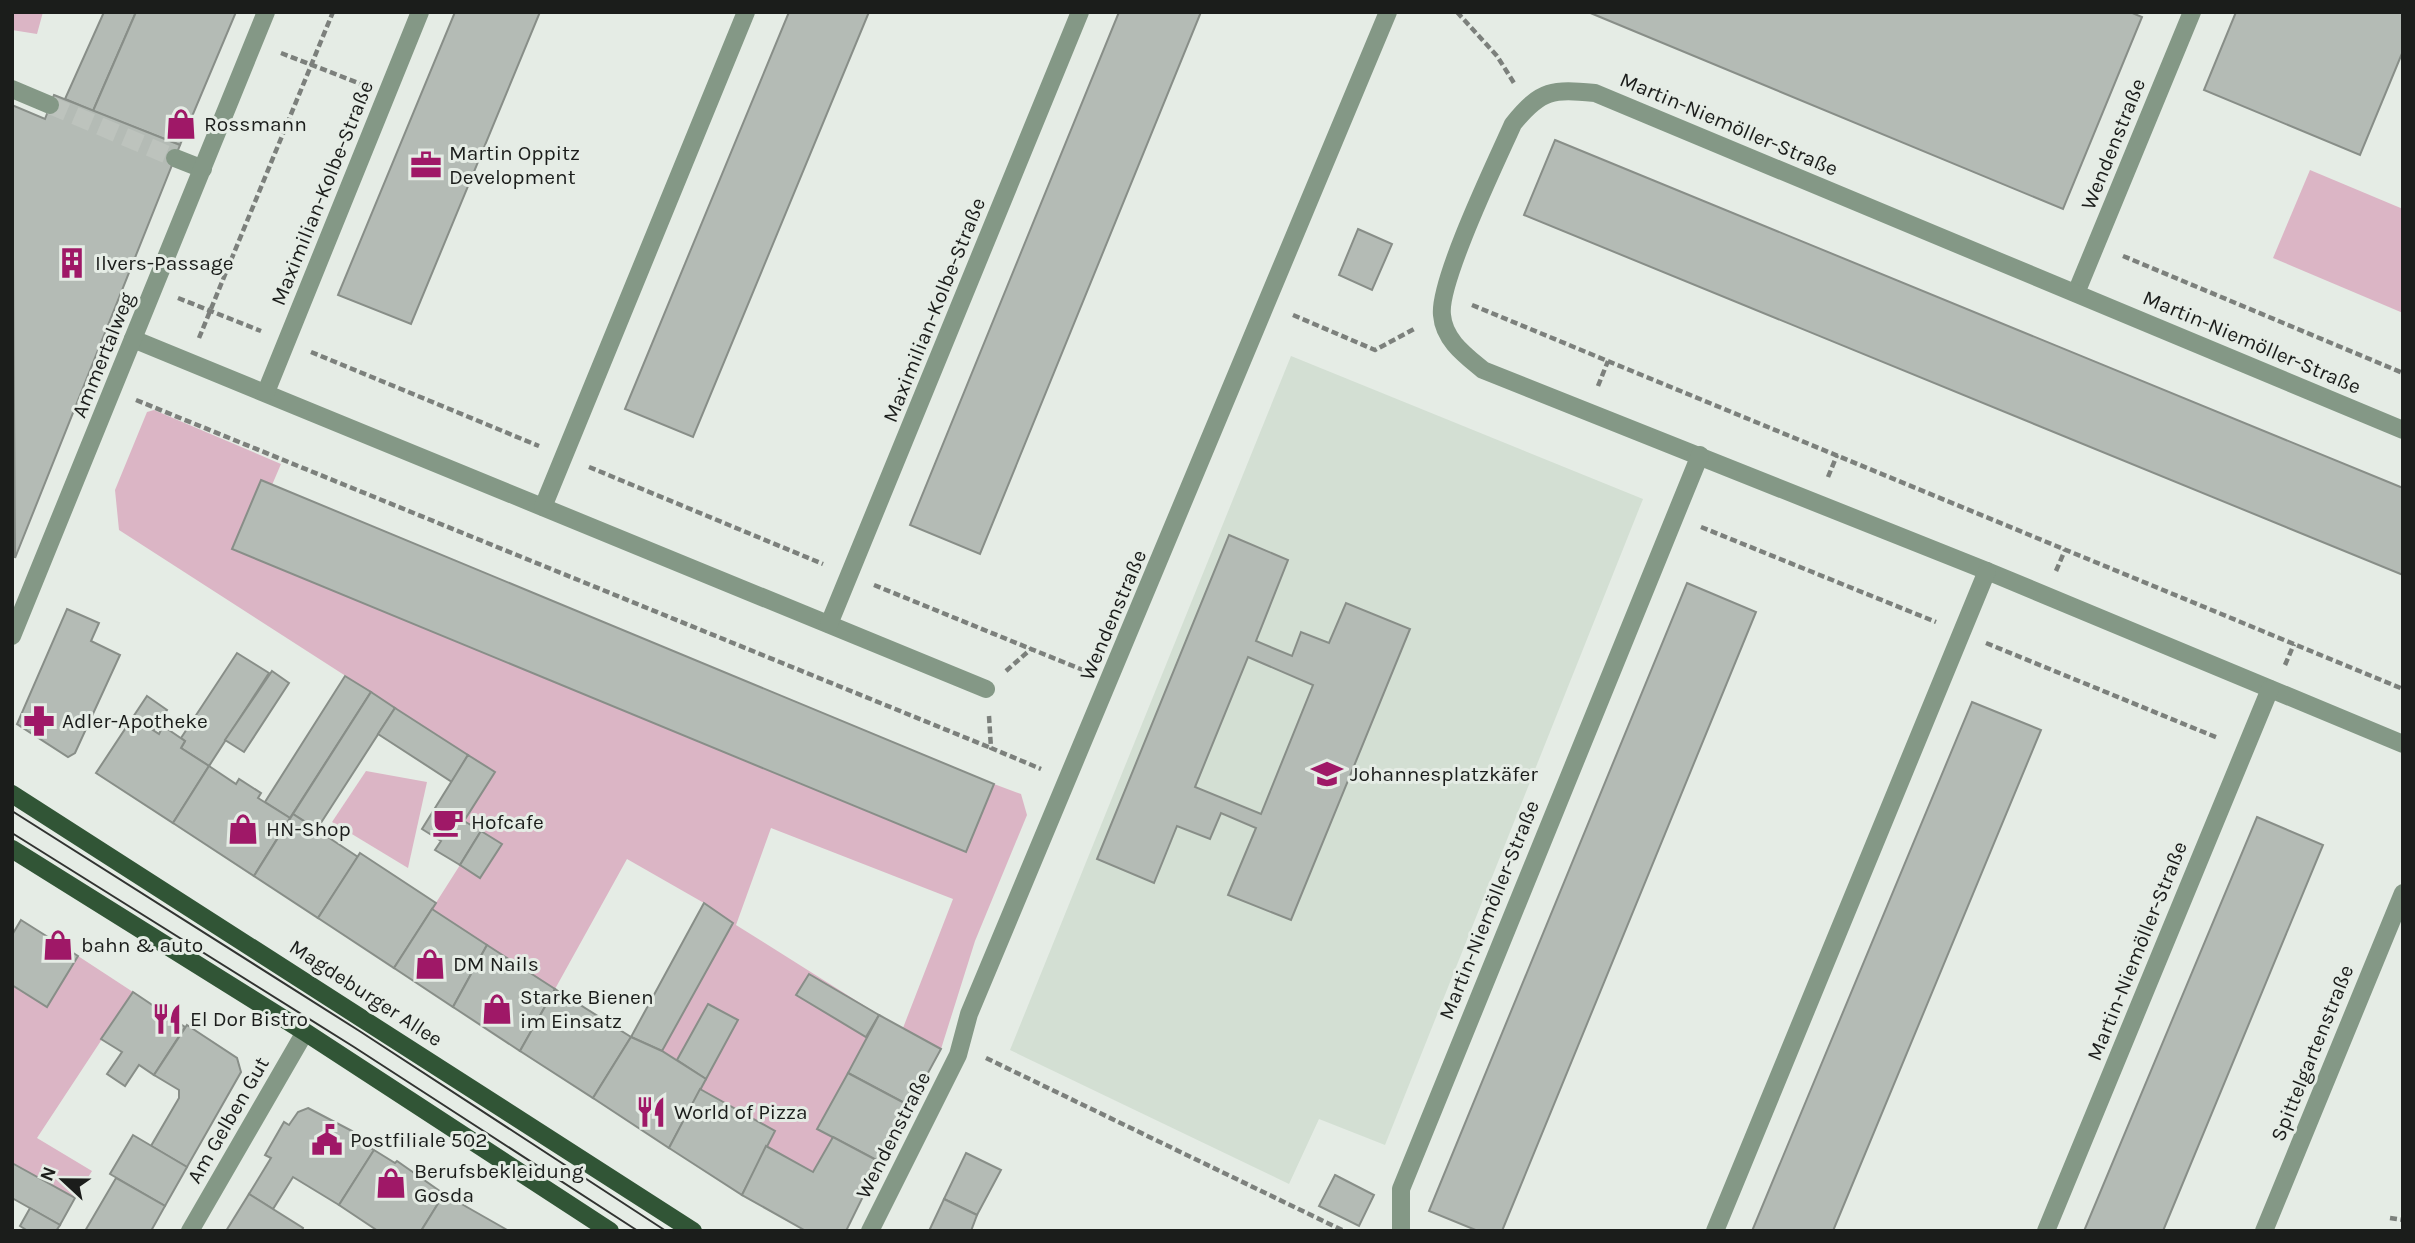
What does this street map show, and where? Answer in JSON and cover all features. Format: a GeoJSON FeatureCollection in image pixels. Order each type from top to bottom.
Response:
{"type":"FeatureCollection","features":[{"type":"Feature","properties":{"kind":"main road","name":"Magdeburger Allee"},"geometry":{"type":"LineString","coordinates":[[12,794],[694,1231]]}},
{"type":"Feature","properties":{"kind":"main road"},"geometry":{"type":"LineString","coordinates":[[12,849],[305,1032],[610,1231]]}},
{"type":"Feature","properties":{"kind":"street","name":"Ammertalweg"},"geometry":{"type":"LineString","coordinates":[[12,636],[266,12]]}},
{"type":"Feature","properties":{"kind":"street","name":"Maximilian-Kolbe-Straße"},"geometry":{"type":"LineString","coordinates":[[266,391],[420,12]]}},
{"type":"Feature","properties":{"kind":"street"},"geometry":{"type":"LineString","coordinates":[[543,507],[746,12]]}},
{"type":"Feature","properties":{"kind":"street","name":"Maximilian-Kolbe-Straße"},"geometry":{"type":"LineString","coordinates":[[830,624],[1080,12]]}},
{"type":"Feature","properties":{"kind":"street","name":"Wendenstraße"},"geometry":{"type":"LineString","coordinates":[[870,1231],[958,1055],[968,1014],[1110,681],[1388,12]]}},
{"type":"Feature","properties":{"kind":"street","name":"Wendenstraße"},"geometry":{"type":"LineString","coordinates":[[2076,293],[2192,12]]}},
{"type":"Feature","properties":{"kind":"street"},"geometry":{"type":"LineString","coordinates":[[12,89],[50,105]]}},
{"type":"Feature","properties":{"kind":"street","name":"Martin-Niemöller-Straße"},"geometry":{"type":"LineString","coordinates":[[1528,104],[1557,89],[1595,93],[2403,430]]}},
{"type":"Feature","properties":{"kind":"street"},"geometry":{"type":"LineString","coordinates":[[1528,104],[1513,124],[1456,259],[1441,315],[1455,347],[1483,370],[1987,571],[2403,744]]}},
{"type":"Feature","properties":{"kind":"street"},"geometry":{"type":"LineString","coordinates":[[175,158],[203,169]]}},
{"type":"Feature","properties":{"kind":"street"},"geometry":{"type":"LineString","coordinates":[[133,339],[266,391],[986,689]]}},
{"type":"Feature","properties":{"kind":"street","name":"Martin-Niemöller-Straße"},"geometry":{"type":"LineString","coordinates":[[1401,1231],[1401,1189],[1700,455]]}},
{"type":"Feature","properties":{"kind":"street"},"geometry":{"type":"LineString","coordinates":[[1715,1231],[1987,571]]}},
{"type":"Feature","properties":{"kind":"street","name":"Martin-Niemöller-Straße"},"geometry":{"type":"LineString","coordinates":[[2046,1231],[2270,689]]}},
{"type":"Feature","properties":{"kind":"street","name":"Spittelgartenstraße"},"geometry":{"type":"LineString","coordinates":[[2264,1231],[2403,894]]}},
{"type":"Feature","properties":{"kind":"street","name":"Am Gelben Gut"},"geometry":{"type":"LineString","coordinates":[[190,1231],[305,1032]]}},
{"type":"Feature","properties":{"kind":"path"},"geometry":{"type":"LineString","coordinates":[[190,361],[332,12]]}},
{"type":"Feature","properties":{"kind":"path"},"geometry":{"type":"LineString","coordinates":[[1457,12],[1497,56],[1528,104]]}},
{"type":"Feature","properties":{"kind":"path"},"geometry":{"type":"LineString","coordinates":[[254,42],[387,94]]}},
{"type":"Feature","properties":{"kind":"path"},"geometry":{"type":"LineString","coordinates":[[2096,245],[2403,373]]}},
{"type":"Feature","properties":{"kind":"path"},"geometry":{"type":"LineString","coordinates":[[1267,303],[1375,349],[1441,315],[1472,305],[2403,689]]}},
{"type":"Feature","properties":{"kind":"path"},"geometry":{"type":"LineString","coordinates":[[113,390],[1020,762]]}},
{"type":"Feature","properties":{"kind":"path"},"geometry":{"type":"LineString","coordinates":[[991,748],[986,689],[1031,649],[1110,681]]}},
{"type":"Feature","properties":{"kind":"path"},"geometry":{"type":"LineString","coordinates":[[958,1055],[980,1055],[1344,1231]]}},
{"type":"Feature","properties":{"kind":"path"},"geometry":{"type":"LineString","coordinates":[[2390,1219],[2403,1220]]}},
{"type":"Feature","properties":{"kind":"shaded area"},"geometry":{"type":"Polygon","coordinates":[[[12,12],[43,12],[37,34],[12,30],[12,12]]]}},
{"type":"Feature","properties":{"kind":"shaded area"},"geometry":{"type":"Polygon","coordinates":[[[2310,170],[2403,209],[2403,313],[2273,258],[2310,170]]]}},
{"type":"Feature","properties":{"kind":"shaded area","name":"Johannesplatzkäfer"},"geometry":{"type":"Polygon","coordinates":[[[1291,356],[1643,499],[1385,1145],[1319,1119],[1289,1184],[1010,1050],[1291,356]]]}},
{"type":"Feature","properties":{"kind":"shaded area"},"geometry":{"type":"Polygon","coordinates":[[[154,410],[281,464],[272,485],[260,481],[233,549],[965,852],[994,784],[1021,794],[1027,815],[975,941],[941,1049],[903,1028],[953,899],[771,828],[736,925],[879,1015],[818,1128],[833,1137],[813,1172],[766,1146],[774,1131],[700,1089],[737,1020],[708,1004],[677,1060],[662,1051],[732,924],[704,903],[627,859],[555,989],[432,909],[460,865],[480,878],[501,843],[464,821],[495,772],[119,530],[115,490],[147,412],[154,410]]]}},
{"type":"Feature","properties":{"kind":"shaded area"},"geometry":{"type":"Polygon","coordinates":[[[366,771],[427,782],[408,868],[332,822],[366,771]]]}},
{"type":"Feature","properties":{"kind":"shaded area"},"geometry":{"type":"Polygon","coordinates":[[[78,956],[133,992],[37,1138],[92,1171],[75,1198],[12,1163],[12,985],[47,1007],[78,956]]]}},
{"type":"Feature","properties":{"kind":"building"},"geometry":{"type":"Polygon","coordinates":[[[104,12],[136,12],[93,111],[65,99],[104,12]]]}},
{"type":"Feature","properties":{"kind":"building"},"geometry":{"type":"Polygon","coordinates":[[[136,12],[236,12],[180,145],[93,111],[136,12]]]}},
{"type":"Feature","properties":{"kind":"building"},"geometry":{"type":"Polygon","coordinates":[[[455,12],[540,12],[411,324],[338,295],[455,12]]]}},
{"type":"Feature","properties":{"kind":"building"},"geometry":{"type":"Polygon","coordinates":[[[789,12],[869,12],[693,437],[625,409],[789,12]]]}},
{"type":"Feature","properties":{"kind":"building"},"geometry":{"type":"Polygon","coordinates":[[[1119,12],[1201,12],[980,554],[910,525],[1119,12]]]}},
{"type":"Feature","properties":{"kind":"building"},"geometry":{"type":"Polygon","coordinates":[[[1588,12],[2130,12],[2142,17],[2063,209],[1588,12]]]}},
{"type":"Feature","properties":{"kind":"building"},"geometry":{"type":"Polygon","coordinates":[[[2236,12],[2403,12],[2403,51],[2360,155],[2204,90],[2236,12]]]}},
{"type":"Feature","properties":{"kind":"building","name":"Ilvers-Passage"},"geometry":{"type":"Polygon","coordinates":[[[54,95],[180,145],[15,558],[12,105],[45,119],[54,95]]]}},
{"type":"Feature","properties":{"kind":"building"},"geometry":{"type":"Polygon","coordinates":[[[1555,140],[2403,488],[2403,575],[1524,215],[1555,140]]]}},
{"type":"Feature","properties":{"kind":"building"},"geometry":{"type":"Polygon","coordinates":[[[1358,229],[1392,244],[1372,290],[1339,275],[1358,229]]]}},
{"type":"Feature","properties":{"kind":"building"},"geometry":{"type":"Polygon","coordinates":[[[261,480],[994,784],[966,852],[232,549],[261,480]]]}},
{"type":"Feature","properties":{"kind":"building"},"geometry":{"type":"Polygon","coordinates":[[[1229,535],[1288,560],[1256,641],[1292,656],[1301,632],[1329,643],[1346,603],[1410,629],[1291,920],[1228,895],[1256,828],[1221,813],[1210,839],[1177,826],[1154,883],[1097,859],[1229,535]],[[1248,657],[1195,787],[1261,814],[1313,685],[1248,657]]]}},
{"type":"Feature","properties":{"kind":"building"},"geometry":{"type":"Polygon","coordinates":[[[1687,583],[1756,612],[1502,1231],[1478,1231],[1429,1211],[1687,583]]]}},
{"type":"Feature","properties":{"kind":"building"},"geometry":{"type":"Polygon","coordinates":[[[67,609],[99,623],[91,641],[120,655],[75,753],[68,757],[17,724],[67,609]]]}},
{"type":"Feature","properties":{"kind":"building"},"geometry":{"type":"Polygon","coordinates":[[[237,653],[269,673],[209,766],[181,748],[185,741],[181,738],[237,653]]]}},
{"type":"Feature","properties":{"kind":"building"},"geometry":{"type":"Polygon","coordinates":[[[272,671],[289,683],[244,752],[225,740],[272,671]]]}},
{"type":"Feature","properties":{"kind":"building"},"geometry":{"type":"Polygon","coordinates":[[[345,676],[371,692],[290,818],[265,802],[345,676]]]}},
{"type":"Feature","properties":{"kind":"building"},"geometry":{"type":"Polygon","coordinates":[[[371,692],[395,708],[317,829],[293,814],[371,692]]]}},
{"type":"Feature","properties":{"kind":"building"},"geometry":{"type":"Polygon","coordinates":[[[147,696],[167,710],[153,731],[133,717],[147,696]]]}},
{"type":"Feature","properties":{"kind":"building"},"geometry":{"type":"Polygon","coordinates":[[[1972,702],[2041,730],[1833,1231],[1752,1231],[1972,702]]]}},
{"type":"Feature","properties":{"kind":"building"},"geometry":{"type":"Polygon","coordinates":[[[395,708],[468,755],[452,782],[378,734],[395,708]]]}},
{"type":"Feature","properties":{"kind":"building"},"geometry":{"type":"Polygon","coordinates":[[[133,717],[159,734],[163,726],[185,741],[181,748],[209,766],[173,823],[96,773],[133,717]]]}},
{"type":"Feature","properties":{"kind":"building"},"geometry":{"type":"Polygon","coordinates":[[[468,755],[495,772],[464,821],[481,831],[460,865],[435,850],[441,841],[422,829],[468,755]]]}},
{"type":"Feature","properties":{"kind":"building"},"geometry":{"type":"Polygon","coordinates":[[[209,766],[236,784],[239,779],[261,793],[258,798],[290,818],[254,876],[173,823],[209,766]]]}},
{"type":"Feature","properties":{"kind":"building"},"geometry":{"type":"Polygon","coordinates":[[[293,814],[358,857],[318,918],[254,876],[293,814]]]}},
{"type":"Feature","properties":{"kind":"building"},"geometry":{"type":"Polygon","coordinates":[[[2257,817],[2323,845],[2163,1231],[2084,1231],[2257,817]]]}},
{"type":"Feature","properties":{"kind":"building"},"geometry":{"type":"Polygon","coordinates":[[[481,831],[502,844],[480,878],[460,865],[481,831]]]}},
{"type":"Feature","properties":{"kind":"building"},"geometry":{"type":"Polygon","coordinates":[[[360,853],[436,903],[394,968],[318,918],[360,853]]]}},
{"type":"Feature","properties":{"kind":"building"},"geometry":{"type":"Polygon","coordinates":[[[704,903],[733,923],[662,1051],[631,1037],[704,903]]]}},
{"type":"Feature","properties":{"kind":"building"},"geometry":{"type":"Polygon","coordinates":[[[432,909],[487,945],[453,1007],[394,968],[432,909]]]}},
{"type":"Feature","properties":{"kind":"building"},"geometry":{"type":"Polygon","coordinates":[[[21,920],[78,956],[47,1007],[12,985],[12,935],[21,920]]]}},
{"type":"Feature","properties":{"kind":"building"},"geometry":{"type":"Polygon","coordinates":[[[487,945],[555,989],[520,1051],[453,1007],[487,945]]]}},
{"type":"Feature","properties":{"kind":"building"},"geometry":{"type":"Polygon","coordinates":[[[809,974],[879,1015],[866,1037],[796,995],[809,974]]]}},
{"type":"Feature","properties":{"kind":"building"},"geometry":{"type":"Polygon","coordinates":[[[555,989],[631,1037],[593,1098],[520,1051],[555,989]]]}},
{"type":"Feature","properties":{"kind":"building"},"geometry":{"type":"Polygon","coordinates":[[[133,992],[185,1027],[154,1075],[139,1065],[125,1086],[107,1074],[122,1052],[101,1039],[133,992]]]}},
{"type":"Feature","properties":{"kind":"building"},"geometry":{"type":"Polygon","coordinates":[[[708,1004],[738,1020],[706,1079],[677,1060],[708,1004]]]}},
{"type":"Feature","properties":{"kind":"building"},"geometry":{"type":"Polygon","coordinates":[[[879,1015],[941,1049],[910,1106],[848,1073],[879,1015]]]}},
{"type":"Feature","properties":{"kind":"building"},"geometry":{"type":"Polygon","coordinates":[[[187,1025],[237,1058],[241,1072],[187,1167],[151,1146],[179,1098],[179,1090],[154,1075],[187,1025]]]}},
{"type":"Feature","properties":{"kind":"building"},"geometry":{"type":"Polygon","coordinates":[[[631,1037],[662,1051],[706,1079],[669,1148],[593,1098],[631,1037]]]}},
{"type":"Feature","properties":{"kind":"building"},"geometry":{"type":"Polygon","coordinates":[[[848,1073],[910,1106],[880,1162],[817,1129],[848,1073]]]}},
{"type":"Feature","properties":{"kind":"building"},"geometry":{"type":"Polygon","coordinates":[[[700,1089],[775,1131],[742,1195],[669,1148],[700,1089]]]}},
{"type":"Feature","properties":{"kind":"building"},"geometry":{"type":"Polygon","coordinates":[[[308,1108],[352,1131],[350,1135],[374,1150],[339,1205],[293,1177],[273,1209],[249,1194],[271,1158],[265,1155],[284,1122],[289,1125],[298,1112],[308,1108]]]}},
{"type":"Feature","properties":{"kind":"building"},"geometry":{"type":"Polygon","coordinates":[[[133,1135],[187,1167],[165,1206],[110,1174],[133,1135]]]}},
{"type":"Feature","properties":{"kind":"building"},"geometry":{"type":"Polygon","coordinates":[[[833,1137],[880,1162],[846,1231],[806,1231],[742,1195],[766,1146],[813,1172],[833,1137]]]}},
{"type":"Feature","properties":{"kind":"building"},"geometry":{"type":"Polygon","coordinates":[[[374,1150],[395,1163],[397,1161],[444,1194],[421,1231],[378,1231],[339,1205],[374,1150]]]}},
{"type":"Feature","properties":{"kind":"building"},"geometry":{"type":"Polygon","coordinates":[[[966,1153],[1001,1170],[977,1215],[944,1199],[966,1153]]]}},
{"type":"Feature","properties":{"kind":"building"},"geometry":{"type":"Polygon","coordinates":[[[12,1163],[75,1198],[60,1225],[12,1198],[12,1163]]]}},
{"type":"Feature","properties":{"kind":"building"},"geometry":{"type":"Polygon","coordinates":[[[1335,1175],[1374,1195],[1359,1226],[1319,1206],[1335,1175]]]}},
{"type":"Feature","properties":{"kind":"building"},"geometry":{"type":"Polygon","coordinates":[[[116,1178],[165,1206],[151,1231],[85,1231],[116,1178]]]}},
{"type":"Feature","properties":{"kind":"building"},"geometry":{"type":"Polygon","coordinates":[[[249,1194],[303,1228],[302,1231],[226,1231],[249,1194]]]}},
{"type":"Feature","properties":{"kind":"building"},"geometry":{"type":"Polygon","coordinates":[[[444,1194],[509,1231],[421,1231],[444,1194]]]}},
{"type":"Feature","properties":{"kind":"building"},"geometry":{"type":"Polygon","coordinates":[[[944,1199],[977,1215],[971,1231],[929,1231],[944,1199]]]}},
{"type":"Feature","properties":{"kind":"building"},"geometry":{"type":"Polygon","coordinates":[[[30,1208],[60,1225],[56,1231],[28,1231],[20,1226],[30,1208]]]}},
{"type":"Feature","properties":{"kind":"tunnel"},"geometry":{"type":"LineString","coordinates":[[50,105],[175,158]]}},
{"type":"Feature","properties":{"kind":"tram line"},"geometry":{"type":"LineString","coordinates":[[12,811],[361,1032],[666,1231]]}},
{"type":"Feature","properties":{"kind":"tram line"},"geometry":{"type":"LineString","coordinates":[[12,833],[354,1047],[638,1231]]}},
{"type":"Feature","properties":{"kind":"place","name":"Rossmann"},"geometry":{"type":"Point","coordinates":[181,124]}},
{"type":"Feature","properties":{"kind":"place","name":"Martin Oppitz Development"},"geometry":{"type":"Point","coordinates":[426,165]}},
{"type":"Feature","properties":{"kind":"place","name":"Ilvers-Passage"},"geometry":{"type":"Point","coordinates":[72,263]}},
{"type":"Feature","properties":{"kind":"place","name":"Adler-Apotheke"},"geometry":{"type":"Point","coordinates":[39,721]}},
{"type":"Feature","properties":{"kind":"place","name":"Johannesplatzkäfer"},"geometry":{"type":"Point","coordinates":[1327,774]}},
{"type":"Feature","properties":{"kind":"place","name":"Hofcafe"},"geometry":{"type":"Point","coordinates":[448,822]}},
{"type":"Feature","properties":{"kind":"place","name":"HN-Shop"},"geometry":{"type":"Point","coordinates":[243,829]}},
{"type":"Feature","properties":{"kind":"place","name":"bahn & auto"},"geometry":{"type":"Point","coordinates":[58,945]}},
{"type":"Feature","properties":{"kind":"place","name":"DM Nails"},"geometry":{"type":"Point","coordinates":[430,964]}},
{"type":"Feature","properties":{"kind":"place","name":"Starke Bienen im Einsatz"},"geometry":{"type":"Point","coordinates":[497,1009]}},
{"type":"Feature","properties":{"kind":"place","name":"El Dor Bistro"},"geometry":{"type":"Point","coordinates":[167,1019]}},
{"type":"Feature","properties":{"kind":"place","name":"World of Pizza"},"geometry":{"type":"Point","coordinates":[651,1112]}},
{"type":"Feature","properties":{"kind":"place","name":"Postfiliale 502"},"geometry":{"type":"Point","coordinates":[327,1140]}},
{"type":"Feature","properties":{"kind":"place","name":"Berufsbekleidung Gosda"},"geometry":{"type":"Point","coordinates":[391,1183]}}]}
